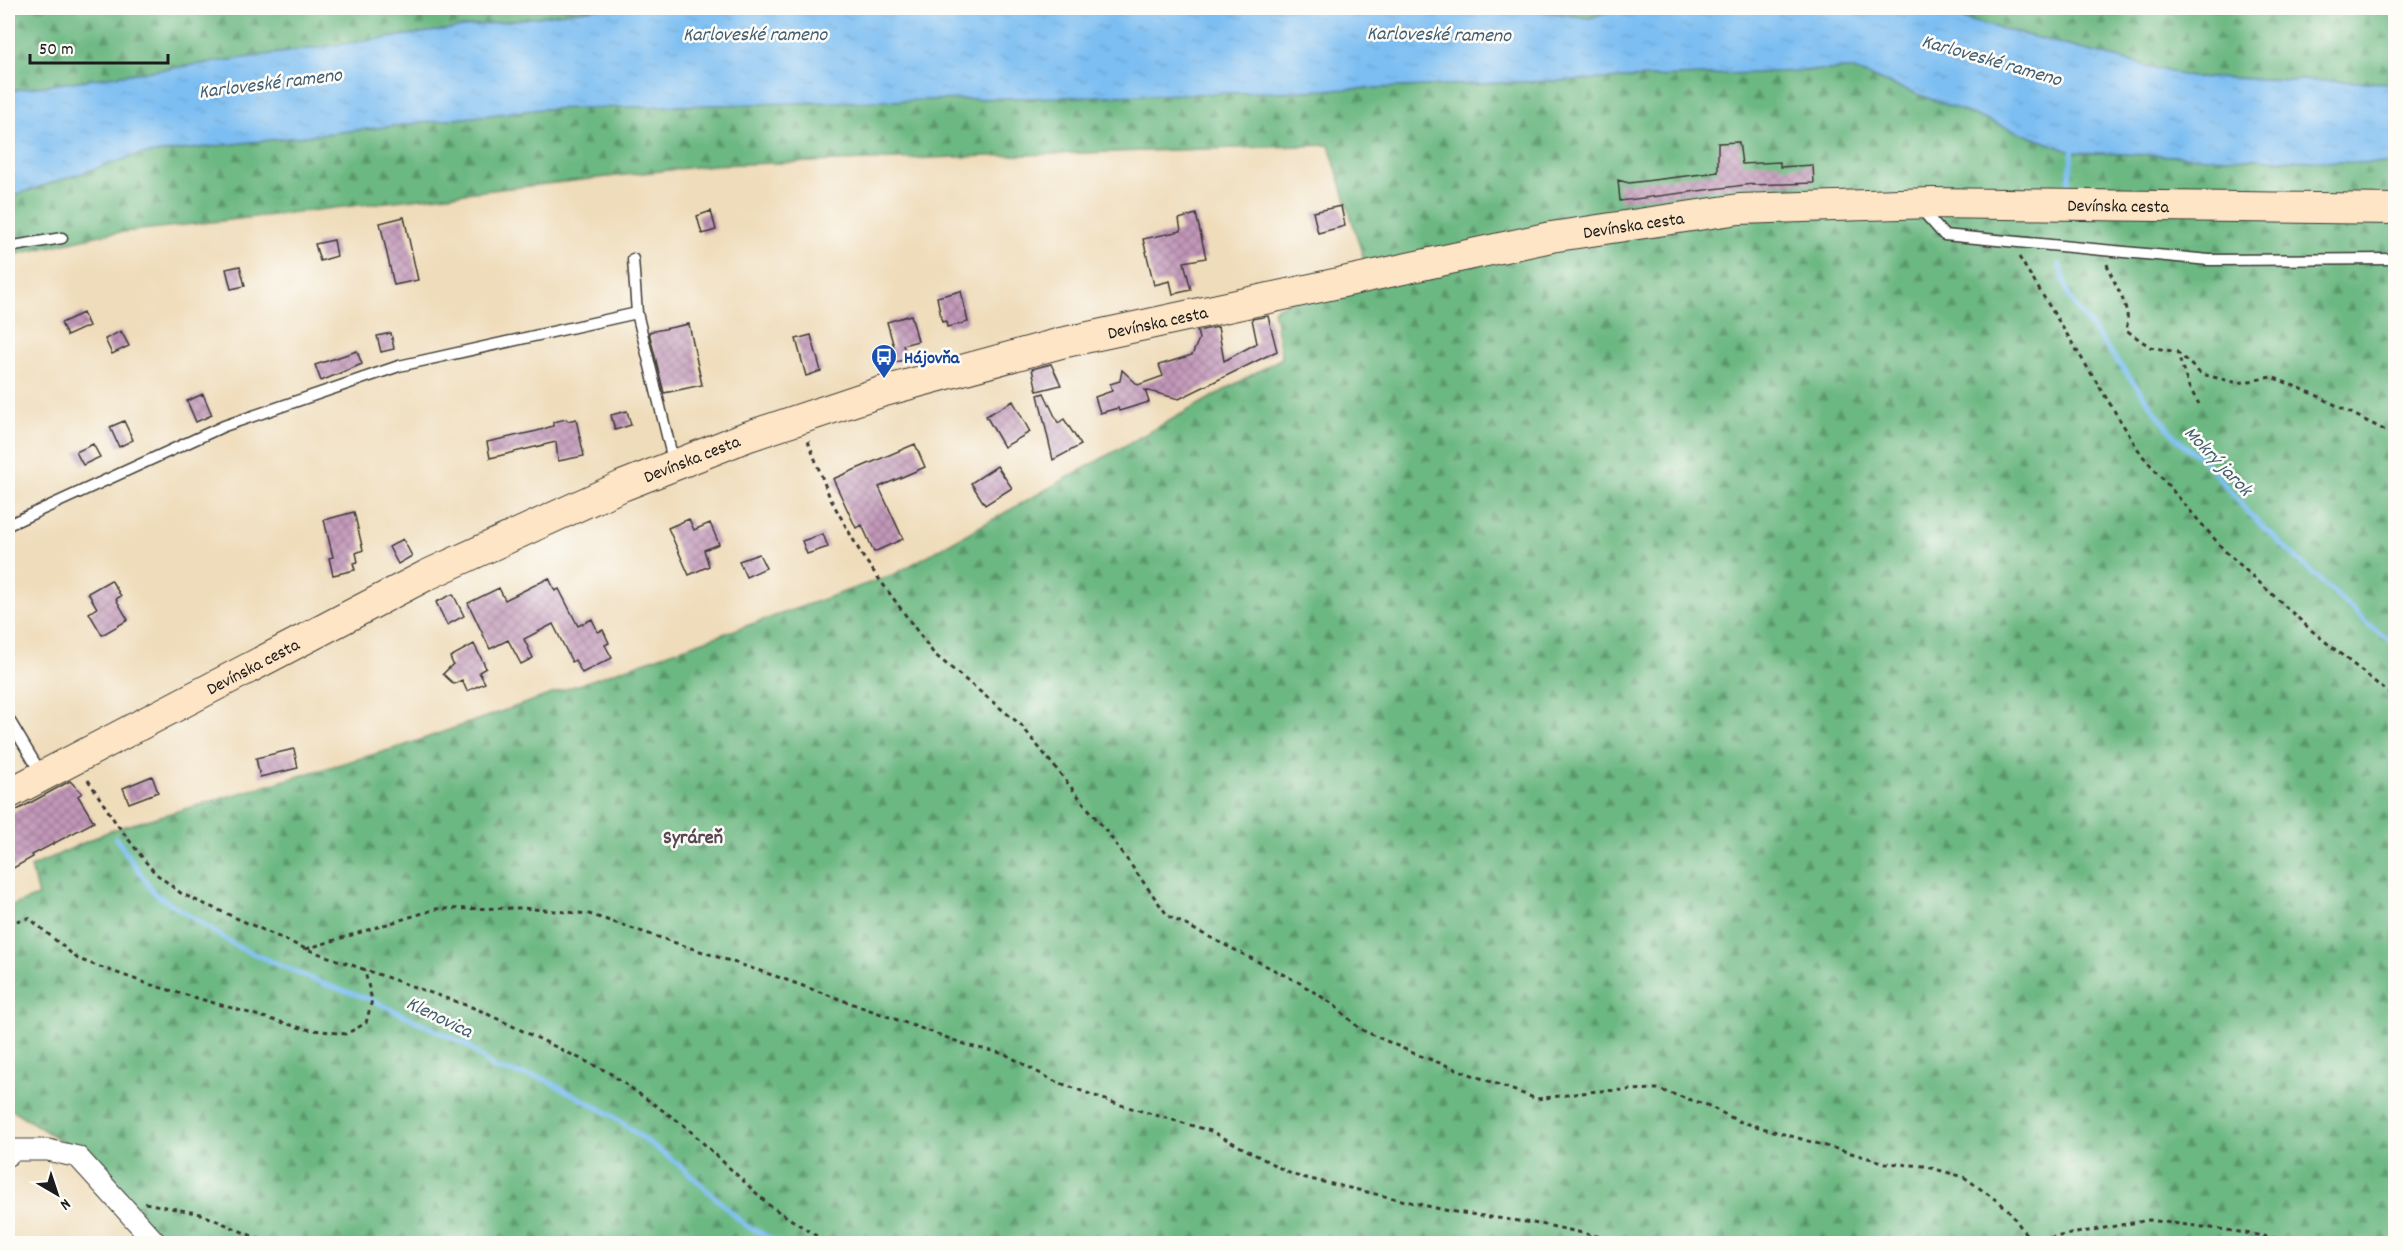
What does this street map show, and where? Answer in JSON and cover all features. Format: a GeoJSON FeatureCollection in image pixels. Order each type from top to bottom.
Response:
{"type":"FeatureCollection","features":[{"type":"Feature","properties":{"kind":"street","name":"Devínska cesta"},"geometry":{"type":"LineString","coordinates":[[8,794],[427,574],[674,464],[800,418],[881,392],[1061,343],[1551,237],[1739,209],[1916,203],[2396,209]]}},
{"type":"Feature","properties":{"kind":"street"},"geometry":{"type":"LineString","coordinates":[[8,1155],[13,1150],[48,1150],[78,1157],[157,1244]]}},
{"type":"Feature","properties":{"kind":"lane"},"geometry":{"type":"LineString","coordinates":[[1916,203],[1944,235],[2209,260],[2396,260]]}},
{"type":"Feature","properties":{"kind":"lane"},"geometry":{"type":"LineString","coordinates":[[8,247],[62,238]]}},
{"type":"Feature","properties":{"kind":"lane"},"geometry":{"type":"LineString","coordinates":[[633,259],[637,313],[674,464]]}},
{"type":"Feature","properties":{"kind":"lane"},"geometry":{"type":"LineString","coordinates":[[8,525],[235,422],[399,366],[637,313]]}},
{"type":"Feature","properties":{"kind":"lane"},"geometry":{"type":"LineString","coordinates":[[8,718],[42,775]]}},
{"type":"Feature","properties":{"kind":"path"},"geometry":{"type":"LineString","coordinates":[[2010,242],[2141,454],[2225,551],[2311,630],[2396,699]]}},
{"type":"Feature","properties":{"kind":"path"},"geometry":{"type":"LineString","coordinates":[[2103,251],[2112,281],[2124,304],[2129,321],[2126,330],[2150,347],[2177,352],[2201,374],[2238,383],[2271,377],[2314,394],[2396,436]]}},
{"type":"Feature","properties":{"kind":"path"},"geometry":{"type":"LineString","coordinates":[[2177,352],[2189,387],[2199,404]]}},
{"type":"Feature","properties":{"kind":"path"},"geometry":{"type":"LineString","coordinates":[[800,418],[830,498],[863,557],[934,654],[1021,725],[1107,832],[1168,916],[1298,982],[1333,1004],[1360,1029],[1413,1053],[1537,1099],[1598,1091],[1657,1089],[1707,1106],[1738,1121],[1886,1163],[1924,1166],[1964,1177],[2007,1208],[2033,1242],[2149,1220],[2234,1231],[2274,1238],[2290,1244]]}},
{"type":"Feature","properties":{"kind":"path"},"geometry":{"type":"LineString","coordinates":[[74,758],[116,823],[155,873],[182,894],[306,949],[477,1009],[608,1072],[685,1126],[770,1206],[829,1244]]}},
{"type":"Feature","properties":{"kind":"path"},"geometry":{"type":"LineString","coordinates":[[306,949],[436,909],[522,908],[589,914],[777,976],[970,1046],[1005,1054],[1052,1080],[1114,1102],[1211,1131],[1293,1175],[1449,1211],[1556,1227],[1633,1244]]}},
{"type":"Feature","properties":{"kind":"path"},"geometry":{"type":"LineString","coordinates":[[8,923],[29,918],[78,958],[148,984],[305,1029],[326,1032],[346,1034],[366,1023],[372,1000],[364,968]]}},
{"type":"Feature","properties":{"kind":"path"},"geometry":{"type":"LineString","coordinates":[[114,1196],[201,1214],[271,1244]]}},
{"type":"Feature","properties":{"kind":"green space"},"geometry":{"type":"Polygon","coordinates":[[[8,8],[601,8],[8,91],[8,8]]]}},
{"type":"Feature","properties":{"kind":"green space"},"geometry":{"type":"Polygon","coordinates":[[[1520,8],[1621,8],[1589,18],[1520,8]]]}},
{"type":"Feature","properties":{"kind":"green space"},"geometry":{"type":"Polygon","coordinates":[[[1920,8],[2395,8],[2395,83],[2190,77],[1920,8]]]}},
{"type":"Feature","properties":{"kind":"green space"},"geometry":{"type":"Polygon","coordinates":[[[1851,69],[2072,152],[2395,164],[2395,1243],[163,1243],[85,1156],[8,1107],[8,907],[38,896],[31,867],[112,830],[403,746],[895,574],[1282,358],[1273,310],[1365,263],[1329,145],[713,165],[105,234],[8,256],[8,197],[137,155],[542,109],[1276,92],[1851,69]]]}},
{"type":"Feature","properties":{"kind":"water","name":"Karloveské rameno"},"geometry":{"type":"Polygon","coordinates":[[[601,8],[1520,8],[1589,18],[1621,8],[1920,8],[2190,77],[2395,83],[2395,164],[2072,152],[1851,69],[1276,92],[542,109],[137,155],[8,197],[8,91],[601,8]]]}},
{"type":"Feature","properties":{"kind":"building"},"geometry":{"type":"Polygon","coordinates":[[[1739,142],[1742,164],[1780,162],[1780,167],[1813,165],[1814,183],[1752,184],[1620,201],[1618,180],[1629,183],[1718,172],[1718,143],[1739,142]]]}},
{"type":"Feature","properties":{"kind":"building"},"geometry":{"type":"Polygon","coordinates":[[[1341,206],[1345,226],[1318,233],[1313,212],[1341,206]]]}},
{"type":"Feature","properties":{"kind":"building"},"geometry":{"type":"Polygon","coordinates":[[[711,211],[716,230],[702,234],[697,216],[711,211]]]}},
{"type":"Feature","properties":{"kind":"building"},"geometry":{"type":"Polygon","coordinates":[[[1196,214],[1206,258],[1184,262],[1191,290],[1173,294],[1170,281],[1154,285],[1143,239],[1181,231],[1179,219],[1196,214]]]}},
{"type":"Feature","properties":{"kind":"building"},"geometry":{"type":"Polygon","coordinates":[[[404,217],[418,280],[394,285],[380,223],[404,217]]]}},
{"type":"Feature","properties":{"kind":"building"},"geometry":{"type":"Polygon","coordinates":[[[334,240],[337,256],[320,261],[315,244],[334,240]]]}},
{"type":"Feature","properties":{"kind":"building"},"geometry":{"type":"Polygon","coordinates":[[[240,266],[245,286],[231,289],[226,269],[240,266]]]}},
{"type":"Feature","properties":{"kind":"building"},"geometry":{"type":"Polygon","coordinates":[[[961,291],[968,322],[947,327],[946,321],[942,322],[937,297],[961,291]]]}},
{"type":"Feature","properties":{"kind":"building"},"geometry":{"type":"Polygon","coordinates":[[[83,313],[89,326],[67,336],[61,323],[83,313]]]}},
{"type":"Feature","properties":{"kind":"building"},"geometry":{"type":"Polygon","coordinates":[[[911,315],[918,341],[903,345],[907,359],[893,363],[889,348],[894,347],[887,322],[911,315]]]}},
{"type":"Feature","properties":{"kind":"building"},"geometry":{"type":"Polygon","coordinates":[[[1268,316],[1277,351],[1179,399],[1145,390],[1149,402],[1119,411],[1118,408],[1100,413],[1095,397],[1112,391],[1110,384],[1120,381],[1122,370],[1138,385],[1163,376],[1159,365],[1192,355],[1199,339],[1197,331],[1218,327],[1224,361],[1257,343],[1252,319],[1268,316]]]}},
{"type":"Feature","properties":{"kind":"building"},"geometry":{"type":"Polygon","coordinates":[[[689,324],[702,385],[664,393],[649,332],[689,324]]]}},
{"type":"Feature","properties":{"kind":"building"},"geometry":{"type":"Polygon","coordinates":[[[121,331],[129,346],[112,354],[105,339],[121,331]]]}},
{"type":"Feature","properties":{"kind":"building"},"geometry":{"type":"Polygon","coordinates":[[[391,333],[394,349],[381,352],[377,336],[391,333]]]}},
{"type":"Feature","properties":{"kind":"building"},"geometry":{"type":"Polygon","coordinates":[[[811,335],[821,371],[806,376],[796,339],[811,335]]]}},
{"type":"Feature","properties":{"kind":"building"},"geometry":{"type":"Polygon","coordinates":[[[357,351],[362,364],[321,381],[315,365],[357,351]]]}},
{"type":"Feature","properties":{"kind":"building"},"geometry":{"type":"Polygon","coordinates":[[[1051,364],[1061,385],[1037,391],[1032,369],[1051,364]]]}},
{"type":"Feature","properties":{"kind":"building"},"geometry":{"type":"Polygon","coordinates":[[[1044,393],[1058,423],[1064,419],[1081,445],[1053,460],[1038,395],[1044,393]]]}},
{"type":"Feature","properties":{"kind":"building"},"geometry":{"type":"Polygon","coordinates":[[[203,394],[212,415],[196,422],[187,401],[203,394]]]}},
{"type":"Feature","properties":{"kind":"building"},"geometry":{"type":"Polygon","coordinates":[[[1013,401],[1030,432],[1004,447],[986,416],[1013,401]]]}},
{"type":"Feature","properties":{"kind":"building"},"geometry":{"type":"Polygon","coordinates":[[[627,411],[631,425],[615,430],[611,415],[627,411]]]}},
{"type":"Feature","properties":{"kind":"building"},"geometry":{"type":"Polygon","coordinates":[[[566,419],[568,421],[576,419],[584,456],[558,461],[556,442],[490,458],[487,442],[537,431],[553,426],[553,422],[566,419]]]}},
{"type":"Feature","properties":{"kind":"building"},"geometry":{"type":"Polygon","coordinates":[[[124,421],[133,440],[119,447],[110,427],[124,421]]]}},
{"type":"Feature","properties":{"kind":"building"},"geometry":{"type":"Polygon","coordinates":[[[93,444],[100,457],[83,465],[76,452],[93,444]]]}},
{"type":"Feature","properties":{"kind":"building"},"geometry":{"type":"Polygon","coordinates":[[[915,444],[925,467],[879,487],[903,539],[874,552],[862,525],[856,528],[833,479],[915,444]]]}},
{"type":"Feature","properties":{"kind":"building"},"geometry":{"type":"Polygon","coordinates":[[[997,466],[1012,488],[985,505],[971,483],[997,466]]]}},
{"type":"Feature","properties":{"kind":"building"},"geometry":{"type":"Polygon","coordinates":[[[354,512],[363,550],[356,553],[358,562],[353,563],[355,570],[333,575],[329,558],[333,557],[324,520],[354,512]]]}},
{"type":"Feature","properties":{"kind":"building"},"geometry":{"type":"Polygon","coordinates":[[[689,519],[694,530],[710,523],[719,544],[704,550],[709,566],[689,575],[668,528],[689,519]]]}},
{"type":"Feature","properties":{"kind":"building"},"geometry":{"type":"Polygon","coordinates":[[[823,534],[828,547],[807,554],[802,541],[823,534]]]}},
{"type":"Feature","properties":{"kind":"building"},"geometry":{"type":"Polygon","coordinates":[[[403,539],[412,556],[398,564],[389,547],[403,539]]]}},
{"type":"Feature","properties":{"kind":"building"},"geometry":{"type":"Polygon","coordinates":[[[759,554],[766,568],[746,577],[739,561],[759,554]]]}},
{"type":"Feature","properties":{"kind":"building"},"geometry":{"type":"Polygon","coordinates":[[[549,578],[555,591],[559,589],[578,626],[592,619],[598,632],[603,630],[609,643],[605,645],[612,658],[582,673],[575,660],[572,662],[553,624],[524,639],[533,658],[521,664],[508,640],[490,649],[468,603],[499,588],[505,600],[549,578]]]}},
{"type":"Feature","properties":{"kind":"building"},"geometry":{"type":"Polygon","coordinates":[[[111,580],[121,596],[116,599],[128,620],[102,635],[89,613],[97,608],[88,593],[111,580]]]}},
{"type":"Feature","properties":{"kind":"building"},"geometry":{"type":"Polygon","coordinates":[[[453,594],[464,616],[447,625],[436,602],[453,594]]]}},
{"type":"Feature","properties":{"kind":"building"},"geometry":{"type":"Polygon","coordinates":[[[474,644],[486,668],[479,672],[485,683],[467,691],[462,680],[454,684],[443,674],[453,664],[450,657],[474,644]]]}},
{"type":"Feature","properties":{"kind":"building"},"geometry":{"type":"Polygon","coordinates":[[[294,749],[298,768],[260,777],[256,758],[294,749]]]}},
{"type":"Feature","properties":{"kind":"building"},"geometry":{"type":"Polygon","coordinates":[[[152,776],[158,792],[129,803],[123,788],[152,776]]]}},
{"type":"Feature","properties":{"kind":"building"},"geometry":{"type":"Polygon","coordinates":[[[70,781],[82,793],[78,796],[94,822],[32,855],[33,857],[8,871],[8,815],[70,781]]]}},
{"type":"Feature","properties":{"kind":"waterway","name":"Mokrý jarok"},"geometry":{"type":"LineString","coordinates":[[2068,187],[2073,147]]}},
{"type":"Feature","properties":{"kind":"waterway","name":"Mokrý jarok"},"geometry":{"type":"LineString","coordinates":[[2059,264],[2070,299],[2175,437],[2207,464],[2251,516],[2375,630],[2396,645]]}},
{"type":"Feature","properties":{"kind":"waterway","name":"Klenovica"},"geometry":{"type":"LineString","coordinates":[[116,838],[154,893],[238,947],[324,984],[372,1000],[469,1046],[495,1069],[542,1078],[610,1114],[682,1167],[745,1225],[782,1244]]}},
{"type":"Feature","properties":{"kind":"place","name":"Hájovňa"},"geometry":{"type":"Point","coordinates":[884,380]}},
{"type":"Feature","properties":{"kind":"district","name":"Syráreň"},"geometry":{"type":"Point","coordinates":[693,836]}}]}
